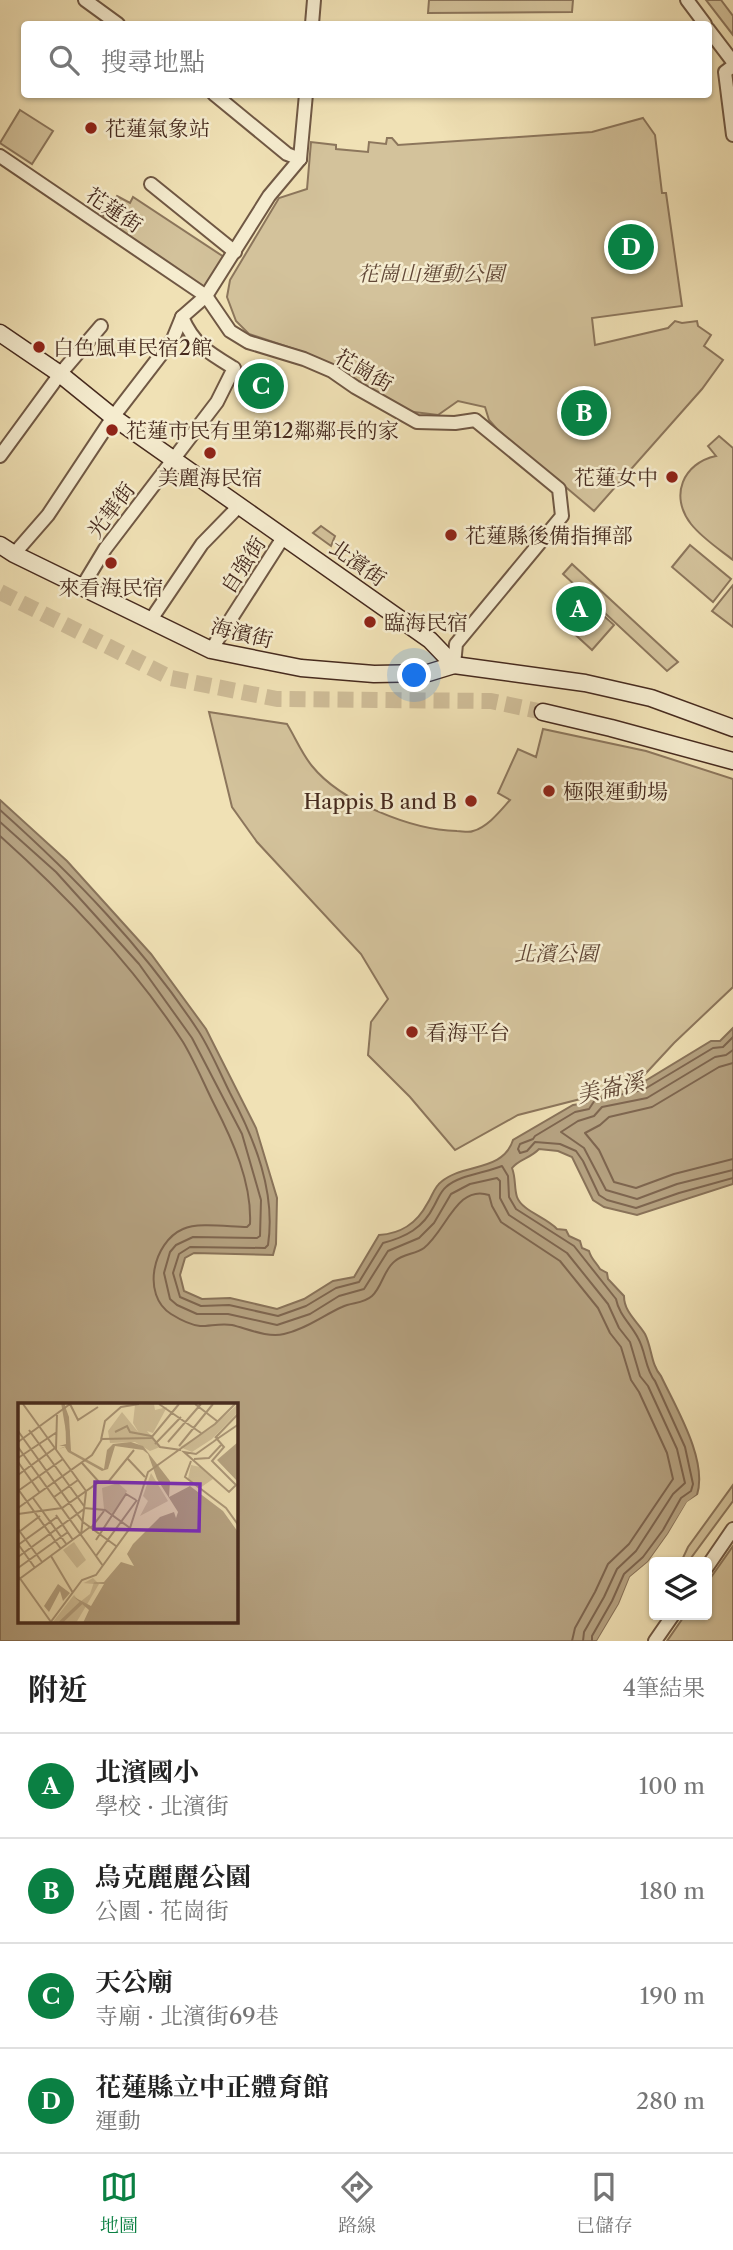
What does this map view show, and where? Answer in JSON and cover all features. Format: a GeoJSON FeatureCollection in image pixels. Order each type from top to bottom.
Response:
{"type":"FeatureCollection","features":[{"type":"Feature","properties":{"kind":"main road","name":"北濱街"},"geometry":{"type":"LineString","coordinates":[[2,338],[60,374],[113,417],[430,640],[454,665]]}},
{"type":"Feature","properties":{"kind":"main road","name":"海濱街"},"geometry":{"type":"LineString","coordinates":[[7,550],[211,650],[302,668],[374,674],[428,673],[454,665]]}},
{"type":"Feature","properties":{"kind":"main road"},"geometry":{"type":"LineString","coordinates":[[454,665],[585,683],[651,698],[733,728]]}},
{"type":"Feature","properties":{"kind":"main road"},"geometry":{"type":"LineString","coordinates":[[543,712],[733,761]]}},
{"type":"Feature","properties":{"kind":"street"},"geometry":{"type":"LineString","coordinates":[[85,0],[114,21]]}},
{"type":"Feature","properties":{"kind":"street"},"geometry":{"type":"LineString","coordinates":[[312,21],[314,0]]}},
{"type":"Feature","properties":{"kind":"street"},"geometry":{"type":"LineString","coordinates":[[687,0],[703,21]]}},
{"type":"Feature","properties":{"kind":"street"},"geometry":{"type":"LineString","coordinates":[[712,33],[733,64],[725,72],[733,135]]}},
{"type":"Feature","properties":{"kind":"street"},"geometry":{"type":"LineString","coordinates":[[219,98],[287,154],[300,159]]}},
{"type":"Feature","properties":{"kind":"street"},"geometry":{"type":"LineString","coordinates":[[7,550],[48,515],[113,417],[173,339],[181,317],[206,296],[269,195],[300,159],[306,98]]}},
{"type":"Feature","properties":{"kind":"street","name":"花蓮街"},"geometry":{"type":"LineString","coordinates":[[0,156],[206,296]]}},
{"type":"Feature","properties":{"kind":"street"},"geometry":{"type":"LineString","coordinates":[[152,184],[235,252]]}},
{"type":"Feature","properties":{"kind":"street","name":"花崗街"},"geometry":{"type":"LineString","coordinates":[[206,296],[230,331],[248,342],[304,359],[332,371],[417,422],[455,424],[475,420],[559,489],[562,516],[456,644],[454,665]]}},
{"type":"Feature","properties":{"kind":"street","name":"光華街"},"geometry":{"type":"LineString","coordinates":[[82,587],[105,549],[224,392],[234,368],[198,344],[190,336],[181,317]]}},
{"type":"Feature","properties":{"kind":"street"},"geometry":{"type":"LineString","coordinates":[[0,456],[60,374],[101,326]]}},
{"type":"Feature","properties":{"kind":"street"},"geometry":{"type":"LineString","coordinates":[[150,621],[202,544],[240,505]]}},
{"type":"Feature","properties":{"kind":"street","name":"自強街"},"geometry":{"type":"LineString","coordinates":[[211,650],[284,536]]}},
{"type":"Feature","properties":{"kind":"street"},"geometry":{"type":"LineString","coordinates":[[712,1560],[733,1529]]}},
{"type":"Feature","properties":{"kind":"street"},"geometry":{"type":"LineString","coordinates":[[655,1641],[670,1620]]}},
{"type":"Feature","properties":{"kind":"green space"},"geometry":{"type":"Polygon","coordinates":[[[429,0],[573,0],[572,12],[428,13],[429,0]]]}},
{"type":"Feature","properties":{"kind":"green space"},"geometry":{"type":"Polygon","coordinates":[[[706,0],[721,0],[733,16],[733,35],[706,0]]]}},
{"type":"Feature","properties":{"kind":"green space"},"geometry":{"type":"Polygon","coordinates":[[[20,110],[53,131],[32,164],[0,143],[20,110]]]}},
{"type":"Feature","properties":{"kind":"green space","name":"花崗山運動公園"},"geometry":{"type":"Polygon","coordinates":[[[643,118],[655,135],[662,193],[666,193],[682,306],[592,318],[595,345],[668,328],[675,321],[697,321],[698,326],[711,335],[704,346],[723,360],[702,389],[594,511],[497,429],[489,420],[485,407],[458,401],[438,415],[406,411],[303,352],[249,334],[236,321],[227,297],[230,280],[279,198],[307,189],[311,142],[336,145],[336,149],[368,152],[369,142],[386,144],[387,138],[392,138],[398,145],[592,132],[643,118]]]}},
{"type":"Feature","properties":{"kind":"green space"},"geometry":{"type":"Polygon","coordinates":[[[117,196],[130,203],[133,197],[224,257],[204,288],[101,219],[117,196]]]}},
{"type":"Feature","properties":{"kind":"green space"},"geometry":{"type":"Polygon","coordinates":[[[719,436],[733,448],[733,560],[695,529],[681,503],[683,482],[688,473],[695,466],[716,456],[708,446],[719,436]]]}},
{"type":"Feature","properties":{"kind":"green space"},"geometry":{"type":"Polygon","coordinates":[[[321,526],[335,536],[331,546],[313,533],[321,526]]]}},
{"type":"Feature","properties":{"kind":"green space"},"geometry":{"type":"Polygon","coordinates":[[[690,545],[731,579],[713,602],[672,567],[690,545]]]}},
{"type":"Feature","properties":{"kind":"green space"},"geometry":{"type":"Polygon","coordinates":[[[572,564],[678,662],[667,671],[563,574],[572,564]]]}},
{"type":"Feature","properties":{"kind":"green space"},"geometry":{"type":"Polygon","coordinates":[[[733,585],[733,627],[712,611],[733,585]]]}},
{"type":"Feature","properties":{"kind":"green space"},"geometry":{"type":"Polygon","coordinates":[[[577,592],[614,625],[592,650],[556,617],[577,592]]]}},
{"type":"Feature","properties":{"kind":"green space","name":"北濱公園"},"geometry":{"type":"Polygon","coordinates":[[[209,712],[287,724],[312,766],[341,791],[378,812],[439,829],[471,832],[494,818],[510,800],[498,793],[518,749],[536,757],[543,729],[646,751],[733,779],[733,987],[674,1043],[635,1085],[518,1115],[455,1150],[410,1097],[368,1055],[371,1022],[388,999],[361,954],[257,842],[232,807],[209,712]]]}},
{"type":"Feature","properties":{"kind":"green space"},"geometry":{"type":"Polygon","coordinates":[[[733,1485],[733,1501],[692,1557],[683,1557],[733,1485]]]}},
{"type":"Feature","properties":{"kind":"green space"},"geometry":{"type":"Polygon","coordinates":[[[733,1546],[733,1641],[667,1641],[682,1620],[712,1620],[712,1576],[733,1546]]]}},
{"type":"Feature","properties":{"kind":"water"},"geometry":{"type":"Polygon","coordinates":[[[0,800],[67,861],[151,954],[206,1029],[256,1128],[277,1198],[276,1244],[273,1255],[194,1253],[185,1258],[180,1275],[184,1291],[202,1299],[230,1298],[277,1309],[304,1299],[333,1281],[354,1277],[379,1235],[401,1230],[413,1222],[441,1182],[450,1176],[501,1157],[513,1140],[573,1105],[586,1103],[585,1094],[640,1084],[711,1041],[720,1041],[733,1028],[733,1184],[637,1215],[604,1207],[593,1200],[572,1157],[558,1151],[539,1149],[512,1168],[520,1202],[557,1229],[566,1230],[569,1236],[580,1241],[582,1248],[589,1251],[600,1269],[607,1273],[608,1279],[624,1296],[629,1312],[645,1334],[655,1367],[689,1434],[698,1466],[697,1495],[687,1503],[648,1562],[630,1577],[619,1604],[597,1641],[0,1641],[0,800]]]}},
{"type":"Feature","properties":{"kind":"pier"},"geometry":{"type":"Polygon","coordinates":[[[702,1492],[700,1498],[689,1505],[656,1557],[652,1557],[668,1534],[687,1502],[702,1492]]]}},
{"type":"Feature","properties":{"kind":"pier"},"geometry":{"type":"Polygon","coordinates":[[[648,1562],[649,1566],[633,1579],[610,1627],[601,1641],[597,1641],[619,1604],[630,1577],[648,1562]]]}},
{"type":"Feature","properties":{"kind":"tunnel"},"geometry":{"type":"LineString","coordinates":[[0,592],[171,678],[277,699],[491,701],[543,712]]}},
{"type":"Feature","properties":{"kind":"place","name":"花蓮氣象站"},"geometry":{"type":"Point","coordinates":[91,128]}},
{"type":"Feature","properties":{"kind":"place","name":"花蓮縣立中正體育館"},"geometry":{"type":"Point","coordinates":[631,247]}},
{"type":"Feature","properties":{"kind":"place","name":"白色風車民宿2館"},"geometry":{"type":"Point","coordinates":[39,347]}},
{"type":"Feature","properties":{"kind":"place","name":"天公廟"},"geometry":{"type":"Point","coordinates":[261,386]}},
{"type":"Feature","properties":{"kind":"place","name":"烏克麗麗公園"},"geometry":{"type":"Point","coordinates":[584,413]}},
{"type":"Feature","properties":{"kind":"place","name":"花蓮市民有里第12鄰鄰長的家"},"geometry":{"type":"Point","coordinates":[112,430]}},
{"type":"Feature","properties":{"kind":"place","name":"美麗海民宿"},"geometry":{"type":"Point","coordinates":[210,453]}},
{"type":"Feature","properties":{"kind":"place","name":"花蓮女中"},"geometry":{"type":"Point","coordinates":[672,477]}},
{"type":"Feature","properties":{"kind":"place","name":"花蓮縣後備指揮部"},"geometry":{"type":"Point","coordinates":[451,535]}},
{"type":"Feature","properties":{"kind":"place","name":"來看海民宿"},"geometry":{"type":"Point","coordinates":[111,563]}},
{"type":"Feature","properties":{"kind":"place","name":"北濱國小"},"geometry":{"type":"Point","coordinates":[579,609]}},
{"type":"Feature","properties":{"kind":"place","name":"臨海民宿"},"geometry":{"type":"Point","coordinates":[370,622]}},
{"type":"Feature","properties":{"kind":"place","name":"極限運動場"},"geometry":{"type":"Point","coordinates":[549,791]}},
{"type":"Feature","properties":{"kind":"place","name":"Happis B and B"},"geometry":{"type":"Point","coordinates":[471,801]}},
{"type":"Feature","properties":{"kind":"place","name":"看海平台"},"geometry":{"type":"Point","coordinates":[412,1032]}},
{"type":"Feature","properties":{"kind":"water label","name":"美崙溪"},"geometry":{"type":"Point","coordinates":[610,1088]}}]}
